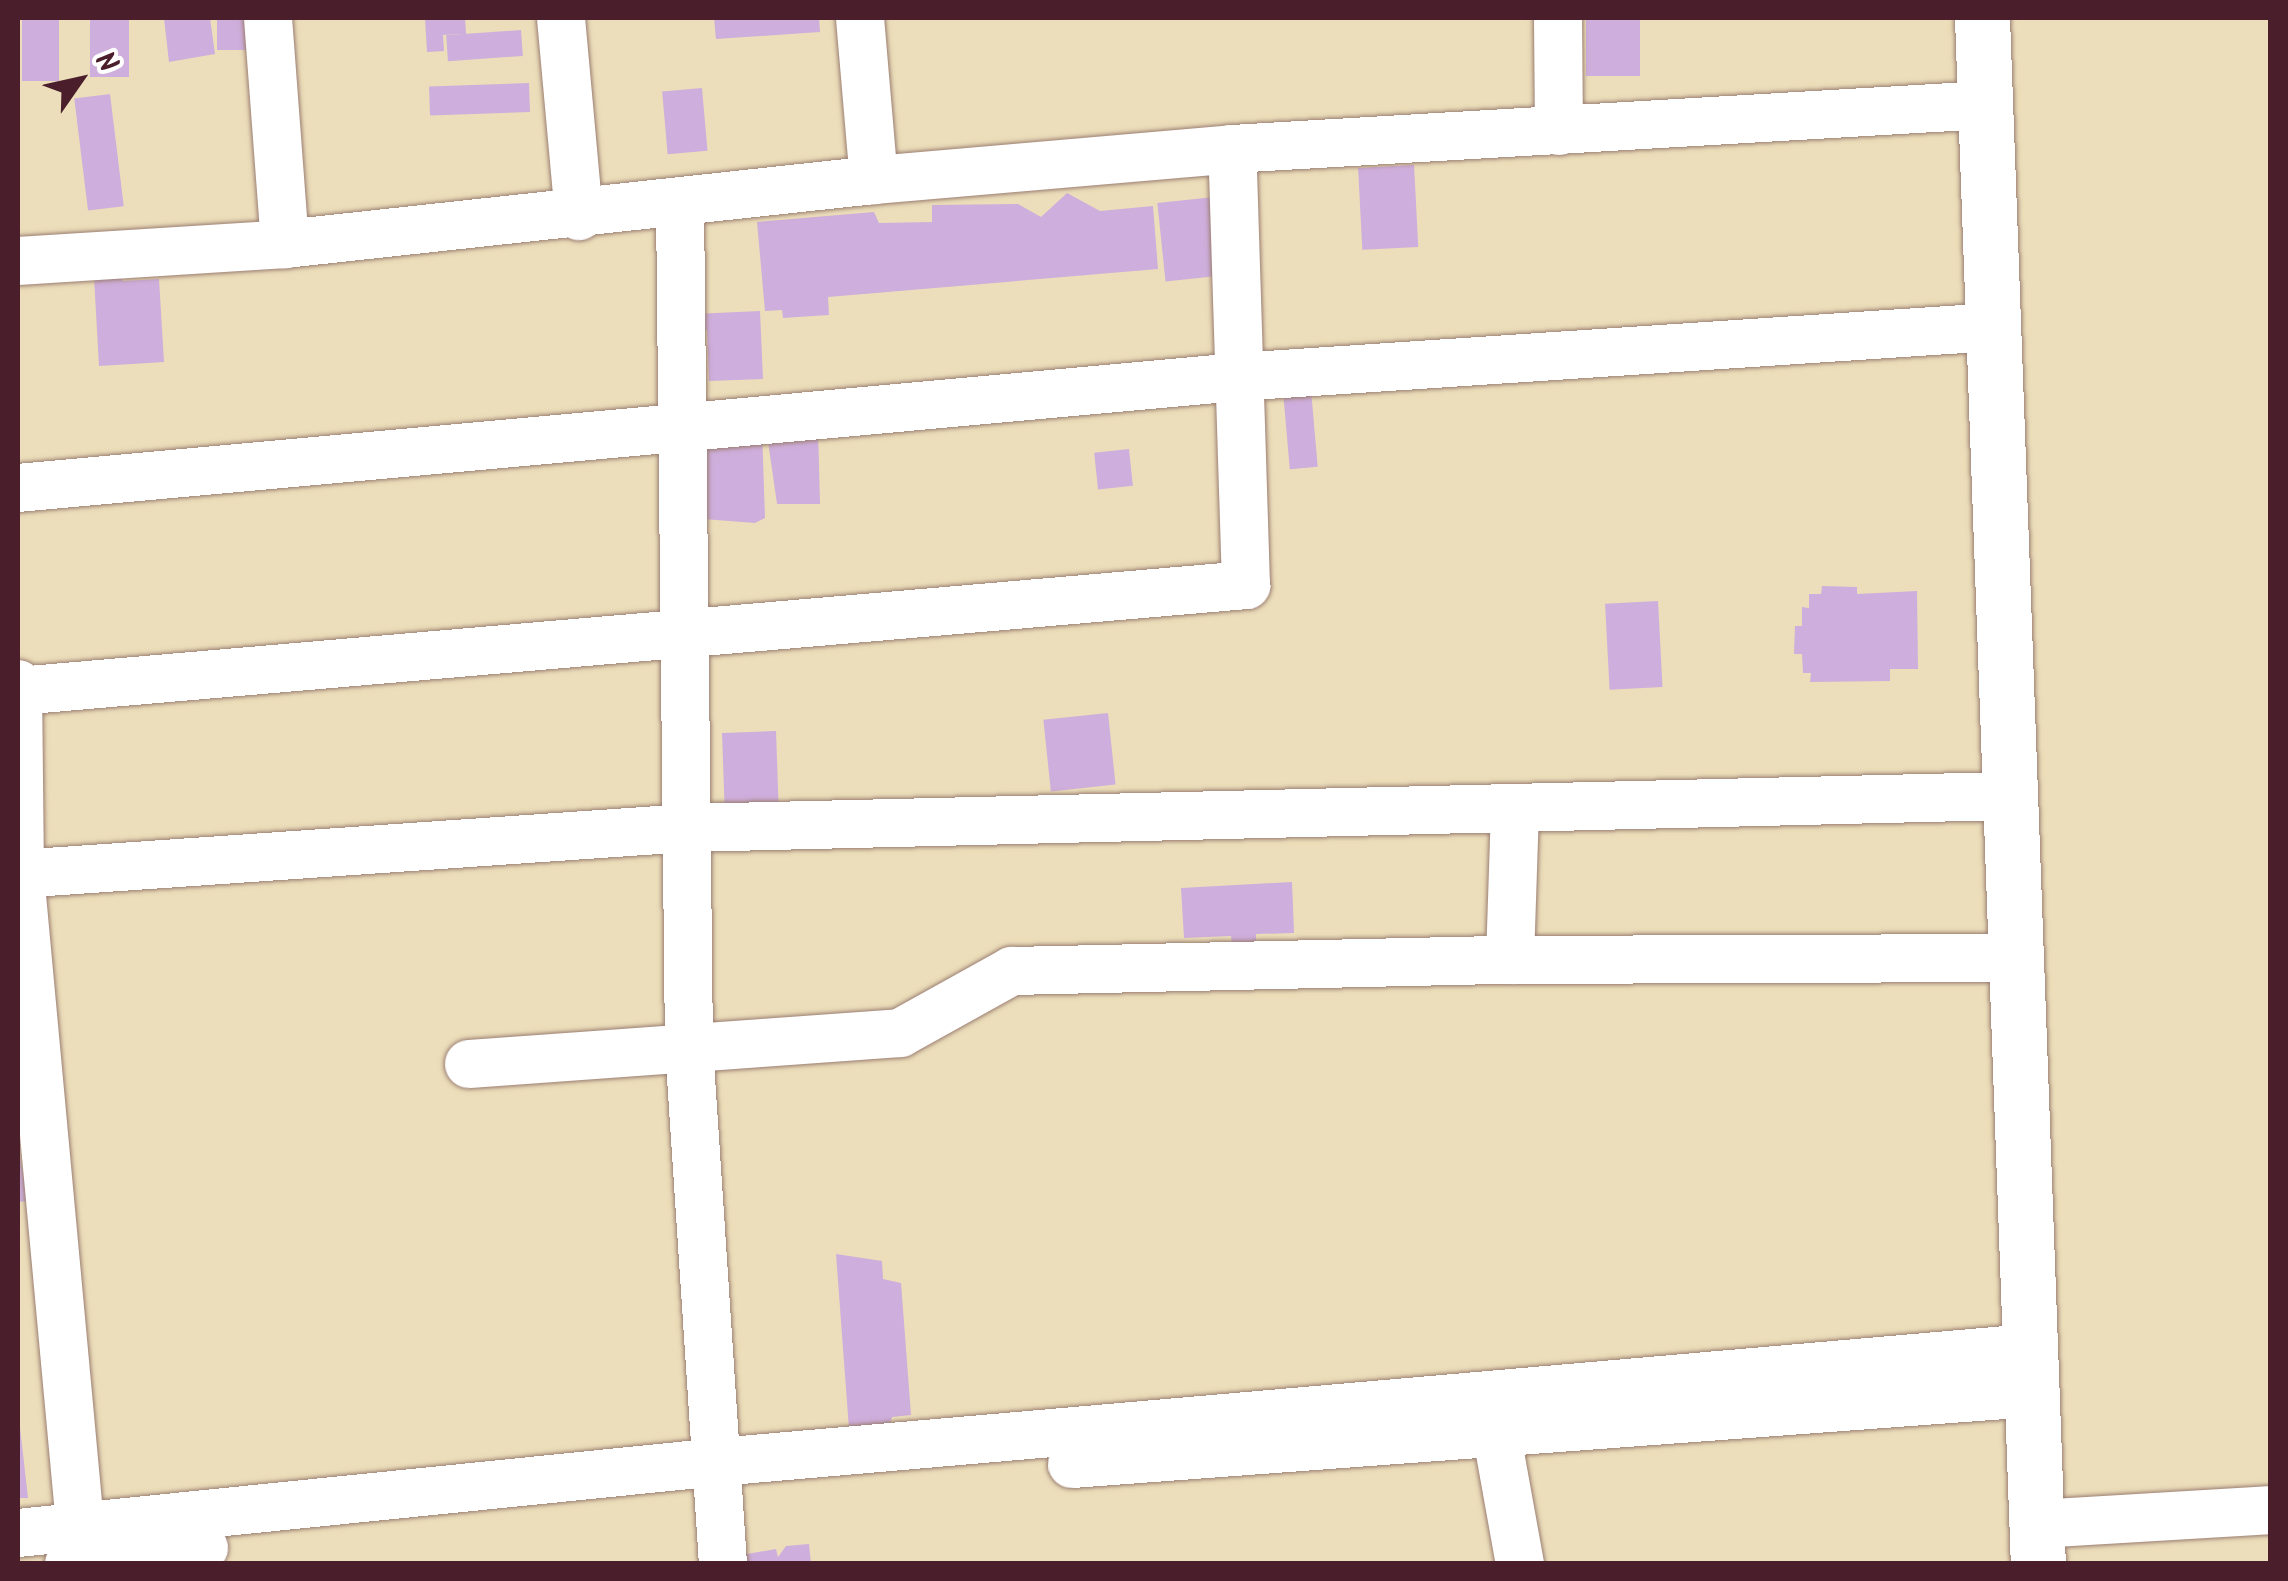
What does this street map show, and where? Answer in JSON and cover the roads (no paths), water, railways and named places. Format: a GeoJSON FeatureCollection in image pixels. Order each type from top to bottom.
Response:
{"type":"FeatureCollection","features":[{"type":"Feature","properties":{"kind":"street"},"geometry":{"type":"LineString","coordinates":[[268,18],[284,244]]}},
{"type":"Feature","properties":{"kind":"street"},"geometry":{"type":"LineString","coordinates":[[560,18],[579,216]]}},
{"type":"Feature","properties":{"kind":"street"},"geometry":{"type":"LineString","coordinates":[[860,18],[874,180]]}},
{"type":"Feature","properties":{"kind":"street"},"geometry":{"type":"LineString","coordinates":[[1558,18],[1559,131]]}},
{"type":"Feature","properties":{"kind":"street"},"geometry":{"type":"LineString","coordinates":[[1982,18],[2012,958],[2037,1544],[2270,1510]]}},
{"type":"Feature","properties":{"kind":"street"},"geometry":{"type":"LineString","coordinates":[[18,262],[284,244],[579,216],[874,180],[1232,149],[1986,105]]}},
{"type":"Feature","properties":{"kind":"street"},"geometry":{"type":"LineString","coordinates":[[79,1554],[34,1228],[19,874],[18,688],[687,628],[1246,585],[1232,149]]}},
{"type":"Feature","properties":{"kind":"street"},"geometry":{"type":"LineString","coordinates":[[680,204],[688,1047],[724,1564]]}},
{"type":"Feature","properties":{"kind":"street"},"geometry":{"type":"LineString","coordinates":[[18,488],[682,432],[1238,377],[1993,327]]}},
{"type":"Feature","properties":{"kind":"street"},"geometry":{"type":"LineString","coordinates":[[19,874],[688,828],[2007,796]]}},
{"type":"Feature","properties":{"kind":"street"},"geometry":{"type":"LineString","coordinates":[[1510,960],[1516,808]]}},
{"type":"Feature","properties":{"kind":"street"},"geometry":{"type":"LineString","coordinates":[[469,1064],[900,1034],[1012,972],[1510,960],[2012,958]]}},
{"type":"Feature","properties":{"kind":"street"},"geometry":{"type":"LineString","coordinates":[[18,1534],[79,1554],[719,1476],[2030,1370]]}},
{"type":"Feature","properties":{"kind":"street"},"geometry":{"type":"LineString","coordinates":[[1493,1413],[1520,1564]]}}]}
